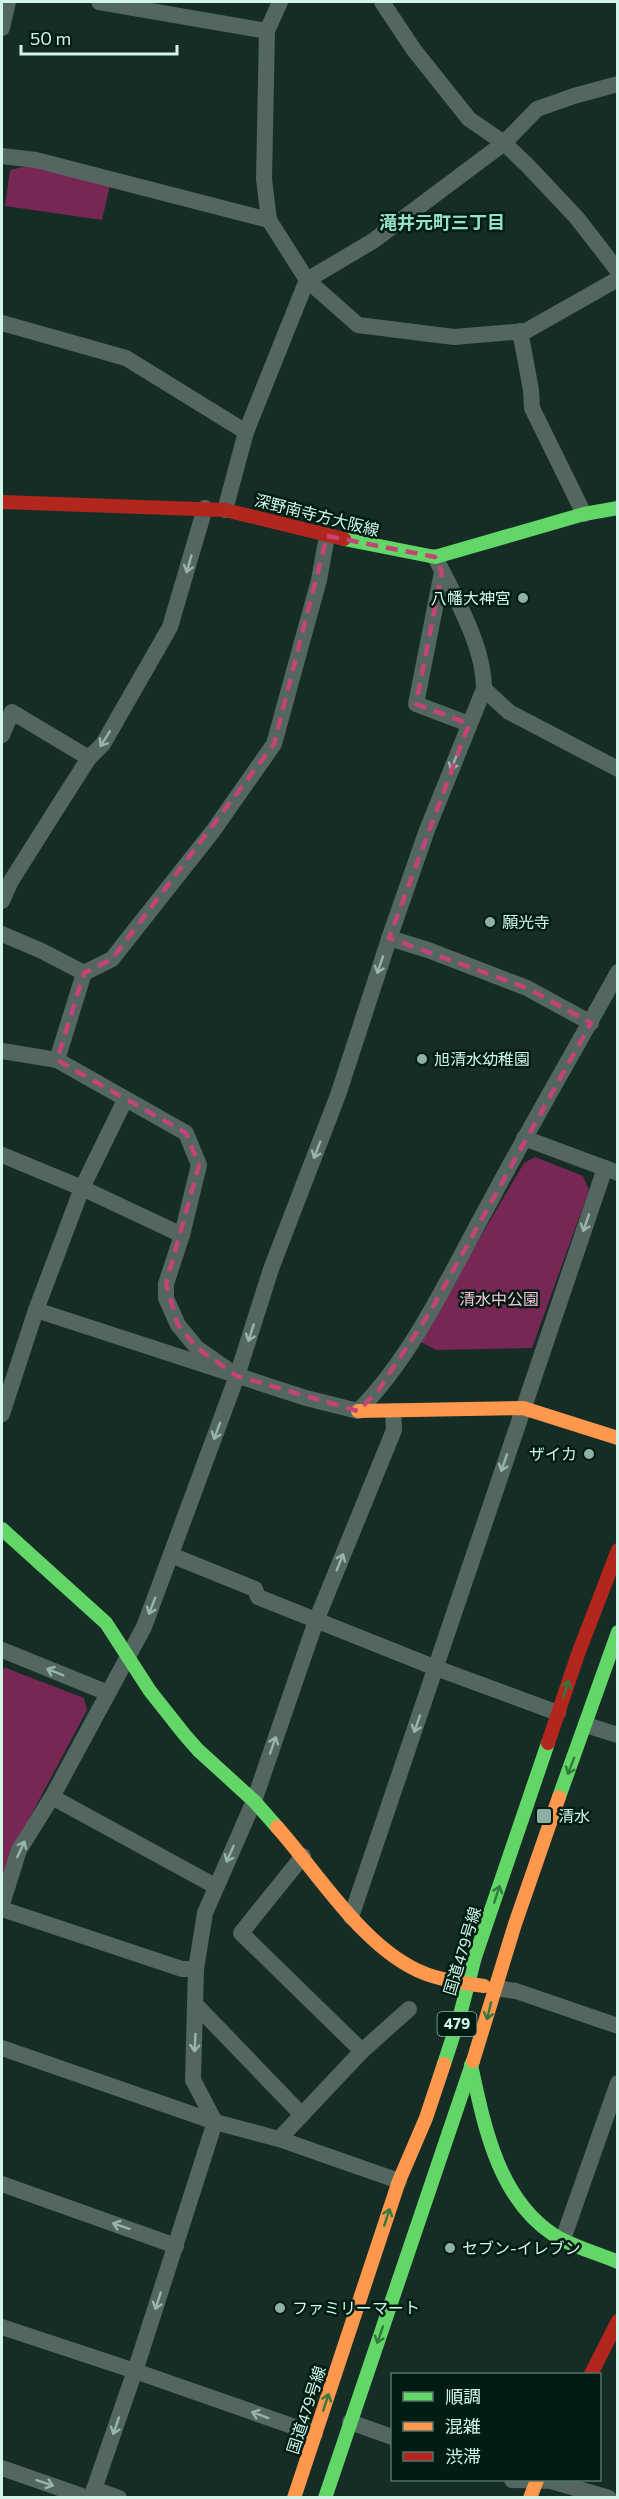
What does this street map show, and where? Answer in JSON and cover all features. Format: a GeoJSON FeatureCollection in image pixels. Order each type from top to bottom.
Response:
{"type":"FeatureCollection","features":[{"type":"Feature","properties":{"kind":"main road","name":"深野南寺方大阪線"},"geometry":{"type":"LineString","coordinates":[[2,502],[225,510],[439,564],[584,514],[618,508]]}},
{"type":"Feature","properties":{"kind":"main road"},"geometry":{"type":"LineString","coordinates":[[358,1411],[523,1408],[618,1438]]}},
{"type":"Feature","properties":{"kind":"main road"},"geometry":{"type":"LineString","coordinates":[[2,1529],[106,1623],[150,1691],[184,1734],[198,1750],[254,1801],[303,1856],[334,1898],[377,1942],[404,1962],[424,1972],[495,1988]]}},
{"type":"Feature","properties":{"kind":"main road","name":"国道479号線"},"geometry":{"type":"LineString","coordinates":[[294,2498],[399,2181],[426,2118],[460,2015],[468,1983],[578,1654],[618,1550]]}},
{"type":"Feature","properties":{"kind":"main road","name":"479"},"geometry":{"type":"LineString","coordinates":[[325,2498],[471,2065],[536,1861],[618,1632]]}},
{"type":"Feature","properties":{"kind":"main road"},"geometry":{"type":"LineString","coordinates":[[471,2065],[489,2135],[508,2184],[519,2203],[534,2219],[563,2240],[618,2262]]}},
{"type":"Feature","properties":{"kind":"main road"},"geometry":{"type":"LineString","coordinates":[[592,2373],[618,2321]]}},
{"type":"Feature","properties":{"kind":"main road"},"geometry":{"type":"LineString","coordinates":[[530,2498],[536,2481]]}},
{"type":"Feature","properties":{"kind":"street"},"geometry":{"type":"LineString","coordinates":[[2,28],[8,2]]}},
{"type":"Feature","properties":{"kind":"street"},"geometry":{"type":"LineString","coordinates":[[99,2],[267,31]]}},
{"type":"Feature","properties":{"kind":"street"},"geometry":{"type":"LineString","coordinates":[[280,2],[267,31],[264,179],[269,220],[307,280],[358,325],[454,337],[526,330],[616,270],[577,218],[504,143],[469,119],[414,50],[383,2]]}},
{"type":"Feature","properties":{"kind":"street"},"geometry":{"type":"LineString","coordinates":[[225,510],[246,432],[307,280],[373,241],[504,143],[537,109],[618,84]]}},
{"type":"Feature","properties":{"kind":"street"},"geometry":{"type":"LineString","coordinates":[[2,156],[36,160],[269,220]]}},
{"type":"Feature","properties":{"kind":"street"},"geometry":{"type":"LineString","coordinates":[[2,323],[126,358],[246,432]]}},
{"type":"Feature","properties":{"kind":"street"},"geometry":{"type":"LineString","coordinates":[[520,331],[532,408],[584,514]]}},
{"type":"Feature","properties":{"kind":"street"},"geometry":{"type":"LineString","coordinates":[[2,901],[11,881],[89,759],[103,744],[170,627],[205,508]]}},
{"type":"Feature","properties":{"kind":"street"},"geometry":{"type":"LineString","coordinates":[[57,1060],[84,973],[112,959],[213,831],[274,744],[319,580],[327,536]]}},
{"type":"Feature","properties":{"kind":"street"},"geometry":{"type":"LineString","coordinates":[[2,1904],[19,1850],[52,1797],[127,1654],[144,1627],[237,1376],[271,1269],[338,1095],[389,938],[428,830],[484,689],[484,673],[464,617],[439,564]]}},
{"type":"Feature","properties":{"kind":"street"},"geometry":{"type":"LineString","coordinates":[[439,564],[416,704],[470,724]]}},
{"type":"Feature","properties":{"kind":"street"},"geometry":{"type":"LineString","coordinates":[[484,689],[509,712],[618,769]]}},
{"type":"Feature","properties":{"kind":"street"},"geometry":{"type":"LineString","coordinates":[[2,735],[7,711],[89,759]]}},
{"type":"Feature","properties":{"kind":"street"},"geometry":{"type":"LineString","coordinates":[[2,934],[42,951],[84,973]]}},
{"type":"Feature","properties":{"kind":"street"},"geometry":{"type":"LineString","coordinates":[[389,938],[428,950],[527,988],[591,1023]]}},
{"type":"Feature","properties":{"kind":"street"},"geometry":{"type":"LineString","coordinates":[[36,1310],[306,1398],[358,1411],[378,1391],[430,1312],[524,1138],[591,1023],[611,998],[618,972]]}},
{"type":"Feature","properties":{"kind":"street"},"geometry":{"type":"LineString","coordinates":[[2,1051],[57,1060],[186,1133],[199,1165],[182,1235],[166,1284],[166,1298],[178,1325],[197,1348],[237,1376]]}},
{"type":"Feature","properties":{"kind":"street"},"geometry":{"type":"LineString","coordinates":[[2,1414],[36,1310],[82,1188],[125,1100]]}},
{"type":"Feature","properties":{"kind":"street"},"geometry":{"type":"LineString","coordinates":[[351,1917],[523,1408],[611,1170],[524,1138]]}},
{"type":"Feature","properties":{"kind":"street"},"geometry":{"type":"LineString","coordinates":[[2,1155],[82,1188],[182,1235]]}},
{"type":"Feature","properties":{"kind":"street"},"geometry":{"type":"LineString","coordinates":[[91,2495],[135,2371],[215,2122],[193,2080],[196,1969],[205,1913],[254,1801],[316,1621],[394,1430],[393,1411]]}},
{"type":"Feature","properties":{"kind":"street"},"geometry":{"type":"LineString","coordinates":[[171,1555],[255,1589],[258,1597],[316,1621],[558,1713]]}},
{"type":"Feature","properties":{"kind":"street"},"geometry":{"type":"LineString","coordinates":[[2,1650],[108,1693]]}},
{"type":"Feature","properties":{"kind":"street"},"geometry":{"type":"LineString","coordinates":[[586,1725],[618,1735]]}},
{"type":"Feature","properties":{"kind":"street"},"geometry":{"type":"LineString","coordinates":[[52,1797],[215,1886]]}},
{"type":"Feature","properties":{"kind":"street"},"geometry":{"type":"LineString","coordinates":[[303,1856],[241,1933],[362,2051]]}},
{"type":"Feature","properties":{"kind":"street"},"geometry":{"type":"LineString","coordinates":[[2,1909],[182,1969],[196,1969]]}},
{"type":"Feature","properties":{"kind":"street"},"geometry":{"type":"LineString","coordinates":[[495,1988],[516,1991],[618,2026]]}},
{"type":"Feature","properties":{"kind":"street"},"geometry":{"type":"LineString","coordinates":[[196,2005],[302,2115]]}},
{"type":"Feature","properties":{"kind":"street"},"geometry":{"type":"LineString","coordinates":[[279,2139],[362,2051],[409,2009]]}},
{"type":"Feature","properties":{"kind":"street"},"geometry":{"type":"LineString","coordinates":[[2,2048],[215,2122],[279,2139],[399,2181]]}},
{"type":"Feature","properties":{"kind":"street"},"geometry":{"type":"LineString","coordinates":[[563,2240],[618,2083]]}},
{"type":"Feature","properties":{"kind":"street"},"geometry":{"type":"LineString","coordinates":[[2,2184],[176,2246]]}},
{"type":"Feature","properties":{"kind":"street"},"geometry":{"type":"LineString","coordinates":[[2,2327],[315,2434]]}},
{"type":"Feature","properties":{"kind":"street"},"geometry":{"type":"LineString","coordinates":[[350,2422],[391,2436]]}},
{"type":"Feature","properties":{"kind":"street"},"geometry":{"type":"LineString","coordinates":[[2,2468],[91,2495],[119,2498]]}},
{"type":"Feature","properties":{"kind":"street"},"geometry":{"type":"LineString","coordinates":[[551,2481],[609,2498]]}},
{"type":"Feature","properties":{"kind":"highlighted area"},"geometry":{"type":"Polygon","coordinates":[[[327,536],[435,557],[442,572],[416,704],[469,724],[389,938],[527,988],[591,1023],[430,1312],[378,1391],[358,1411],[237,1376],[197,1348],[178,1325],[166,1284],[199,1165],[186,1133],[57,1060],[84,973],[112,959],[274,744],[327,536]]]}},
{"type":"Feature","properties":{"kind":"green space"},"geometry":{"type":"Polygon","coordinates":[[[28,166],[110,185],[102,220],[5,206],[10,170],[28,166]]]}},
{"type":"Feature","properties":{"kind":"green space","name":"清水中公園"},"geometry":{"type":"Polygon","coordinates":[[[535,1157],[583,1176],[589,1190],[532,1348],[436,1350],[419,1341],[524,1163],[535,1157]]]}},
{"type":"Feature","properties":{"kind":"green space"},"geometry":{"type":"Polygon","coordinates":[[[6,1668],[84,1698],[87,1710],[13,1849],[2,1879],[2,1669],[6,1668]]]}},
{"type":"Feature","properties":{"kind":"traffic: fast"},"geometry":{"type":"LineString","coordinates":[[344,539],[435,557],[584,514],[618,508]]}},
{"type":"Feature","properties":{"kind":"traffic: fast"},"geometry":{"type":"LineString","coordinates":[[2,1529],[106,1623],[150,1691],[184,1734],[198,1750],[254,1801],[277,1827]]}},
{"type":"Feature","properties":{"kind":"traffic: fast"},"geometry":{"type":"LineString","coordinates":[[559,1797],[618,1632]]}},
{"type":"Feature","properties":{"kind":"traffic: fast"},"geometry":{"type":"LineString","coordinates":[[444,2064],[475,1957],[548,1743]]}},
{"type":"Feature","properties":{"kind":"traffic: fast"},"geometry":{"type":"LineString","coordinates":[[325,2498],[473,2061]]}},
{"type":"Feature","properties":{"kind":"traffic: fast"},"geometry":{"type":"LineString","coordinates":[[471,2065],[488,2136],[496,2159],[519,2202],[535,2220],[554,2235],[618,2262]]}},
{"type":"Feature","properties":{"kind":"traffic: slow"},"geometry":{"type":"LineString","coordinates":[[358,1411],[523,1408],[618,1438]]}},
{"type":"Feature","properties":{"kind":"traffic: slow"},"geometry":{"type":"LineString","coordinates":[[473,2061],[515,1924],[559,1797]]}},
{"type":"Feature","properties":{"kind":"traffic: slow"},"geometry":{"type":"LineString","coordinates":[[277,1827],[344,1910],[383,1948],[404,1963],[426,1974],[484,1986]]}},
{"type":"Feature","properties":{"kind":"traffic: slow"},"geometry":{"type":"LineString","coordinates":[[294,2498],[399,2181],[426,2118],[444,2064]]}},
{"type":"Feature","properties":{"kind":"traffic: slow"},"geometry":{"type":"LineString","coordinates":[[530,2498],[537,2481]]}},
{"type":"Feature","properties":{"kind":"traffic: jam"},"geometry":{"type":"LineString","coordinates":[[2,502],[225,510],[344,539]]}},
{"type":"Feature","properties":{"kind":"traffic: jam"},"geometry":{"type":"LineString","coordinates":[[548,1743],[578,1654],[618,1550]]}},
{"type":"Feature","properties":{"kind":"traffic: jam"},"geometry":{"type":"LineString","coordinates":[[592,2373],[618,2321]]}},
{"type":"Feature","properties":{"kind":"place","name":"八幡大神宮"},"geometry":{"type":"Point","coordinates":[523,598]}},
{"type":"Feature","properties":{"kind":"place","name":"願光寺"},"geometry":{"type":"Point","coordinates":[490,922]}},
{"type":"Feature","properties":{"kind":"place","name":"旭清水幼稚園"},"geometry":{"type":"Point","coordinates":[422,1059]}},
{"type":"Feature","properties":{"kind":"place","name":"ザイカ"},"geometry":{"type":"Point","coordinates":[589,1454]}},
{"type":"Feature","properties":{"kind":"place","name":"清水"},"geometry":{"type":"Point","coordinates":[544,1816]}},
{"type":"Feature","properties":{"kind":"place","name":"セブン-イレブン"},"geometry":{"type":"Point","coordinates":[450,2248]}},
{"type":"Feature","properties":{"kind":"place","name":"ファミリーマート"},"geometry":{"type":"Point","coordinates":[280,2308]}},
{"type":"Feature","properties":{"kind":"district","name":"滝井元町三丁目"},"geometry":{"type":"Point","coordinates":[442,223]}}]}
